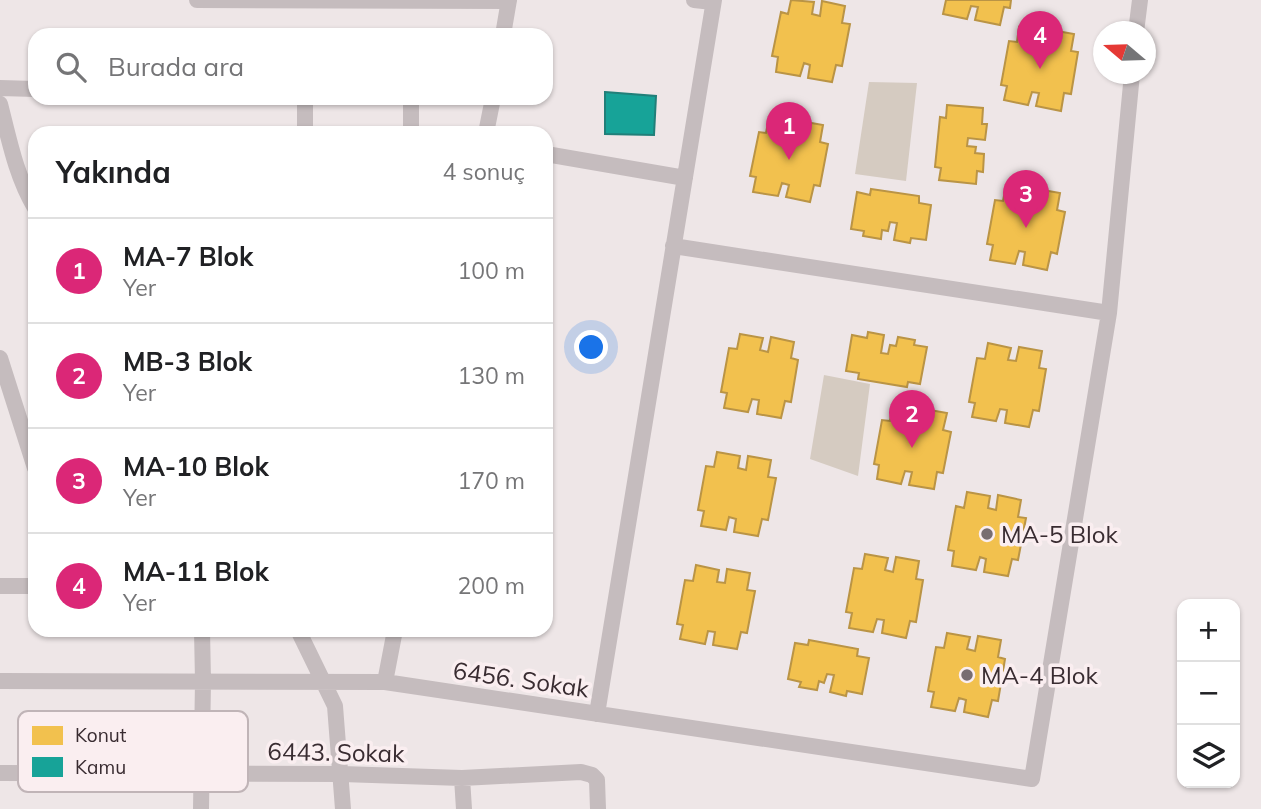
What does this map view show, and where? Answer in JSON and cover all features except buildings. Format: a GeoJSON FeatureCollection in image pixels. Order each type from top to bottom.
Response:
{"type":"FeatureCollection","features":[{"type":"Feature","properties":{"kind":"street"},"geometry":{"type":"LineString","coordinates":[[197,0],[509,1],[504,28]]}},
{"type":"Feature","properties":{"kind":"street"},"geometry":{"type":"LineString","coordinates":[[597,714],[713,1],[694,0]]}},
{"type":"Feature","properties":{"kind":"street"},"geometry":{"type":"LineString","coordinates":[[1137,21],[1140,0]]}},
{"type":"Feature","properties":{"kind":"street"},"geometry":{"type":"LineString","coordinates":[[673,246],[1109,313],[1131,84]]}},
{"type":"Feature","properties":{"kind":"street"},"geometry":{"type":"LineString","coordinates":[[0,88],[28,89]]}},
{"type":"Feature","properties":{"kind":"street"},"geometry":{"type":"LineString","coordinates":[[0,104],[12,152],[28,182]]}},
{"type":"Feature","properties":{"kind":"street"},"geometry":{"type":"LineString","coordinates":[[305,105],[305,126]]}},
{"type":"Feature","properties":{"kind":"street"},"geometry":{"type":"LineString","coordinates":[[411,105],[411,126]]}},
{"type":"Feature","properties":{"kind":"street"},"geometry":{"type":"LineString","coordinates":[[487,126],[492,105]]}},
{"type":"Feature","properties":{"kind":"street"},"geometry":{"type":"LineString","coordinates":[[553,155],[685,178]]}},
{"type":"Feature","properties":{"kind":"street","name":"6456. Sokak"},"geometry":{"type":"LineString","coordinates":[[0,681],[322,684],[385,682],[1032,779],[1109,313]]}},
{"type":"Feature","properties":{"kind":"street"},"geometry":{"type":"LineString","coordinates":[[0,358],[28,446]]}},
{"type":"Feature","properties":{"kind":"street"},"geometry":{"type":"LineString","coordinates":[[0,586],[28,586]]}},
{"type":"Feature","properties":{"kind":"street"},"geometry":{"type":"LineString","coordinates":[[202,637],[203,711]]}},
{"type":"Feature","properties":{"kind":"street"},"geometry":{"type":"LineString","coordinates":[[301,637],[335,706],[343,809]]}},
{"type":"Feature","properties":{"kind":"street"},"geometry":{"type":"LineString","coordinates":[[385,682],[393,637]]}},
{"type":"Feature","properties":{"kind":"street","name":"6443. Sokak"},"geometry":{"type":"LineString","coordinates":[[248,773],[462,778],[581,772],[592,775],[597,780],[598,809]]}},
{"type":"Feature","properties":{"kind":"street","name":"6443. Sokak"},"geometry":{"type":"LineString","coordinates":[[0,773],[18,773]]}},
{"type":"Feature","properties":{"kind":"street"},"geometry":{"type":"LineString","coordinates":[[462,778],[464,809]]}},
{"type":"Feature","properties":{"kind":"shaded area"},"geometry":{"type":"Polygon","coordinates":[[[869,82],[917,83],[906,181],[855,174],[869,82]]]}},
{"type":"Feature","properties":{"kind":"shaded area"},"geometry":{"type":"Polygon","coordinates":[[[824,375],[870,384],[858,476],[810,459],[824,375]]]}},
{"type":"Feature","properties":{"kind":"place","name":"MA-11 Blok"},"geometry":{"type":"Point","coordinates":[1040,69]}},
{"type":"Feature","properties":{"kind":"place","name":"MA-7 Blok"},"geometry":{"type":"Point","coordinates":[789,160]}},
{"type":"Feature","properties":{"kind":"place","name":"MA-10 Blok"},"geometry":{"type":"Point","coordinates":[1026,228]}},
{"type":"Feature","properties":{"kind":"place","name":"MB-3 Blok"},"geometry":{"type":"Point","coordinates":[912,448]}},
{"type":"Feature","properties":{"kind":"place","name":"MA-5 Blok"},"geometry":{"type":"Point","coordinates":[987,534]}},
{"type":"Feature","properties":{"kind":"place","name":"MA-4 Blok"},"geometry":{"type":"Point","coordinates":[967,675]}}]}
